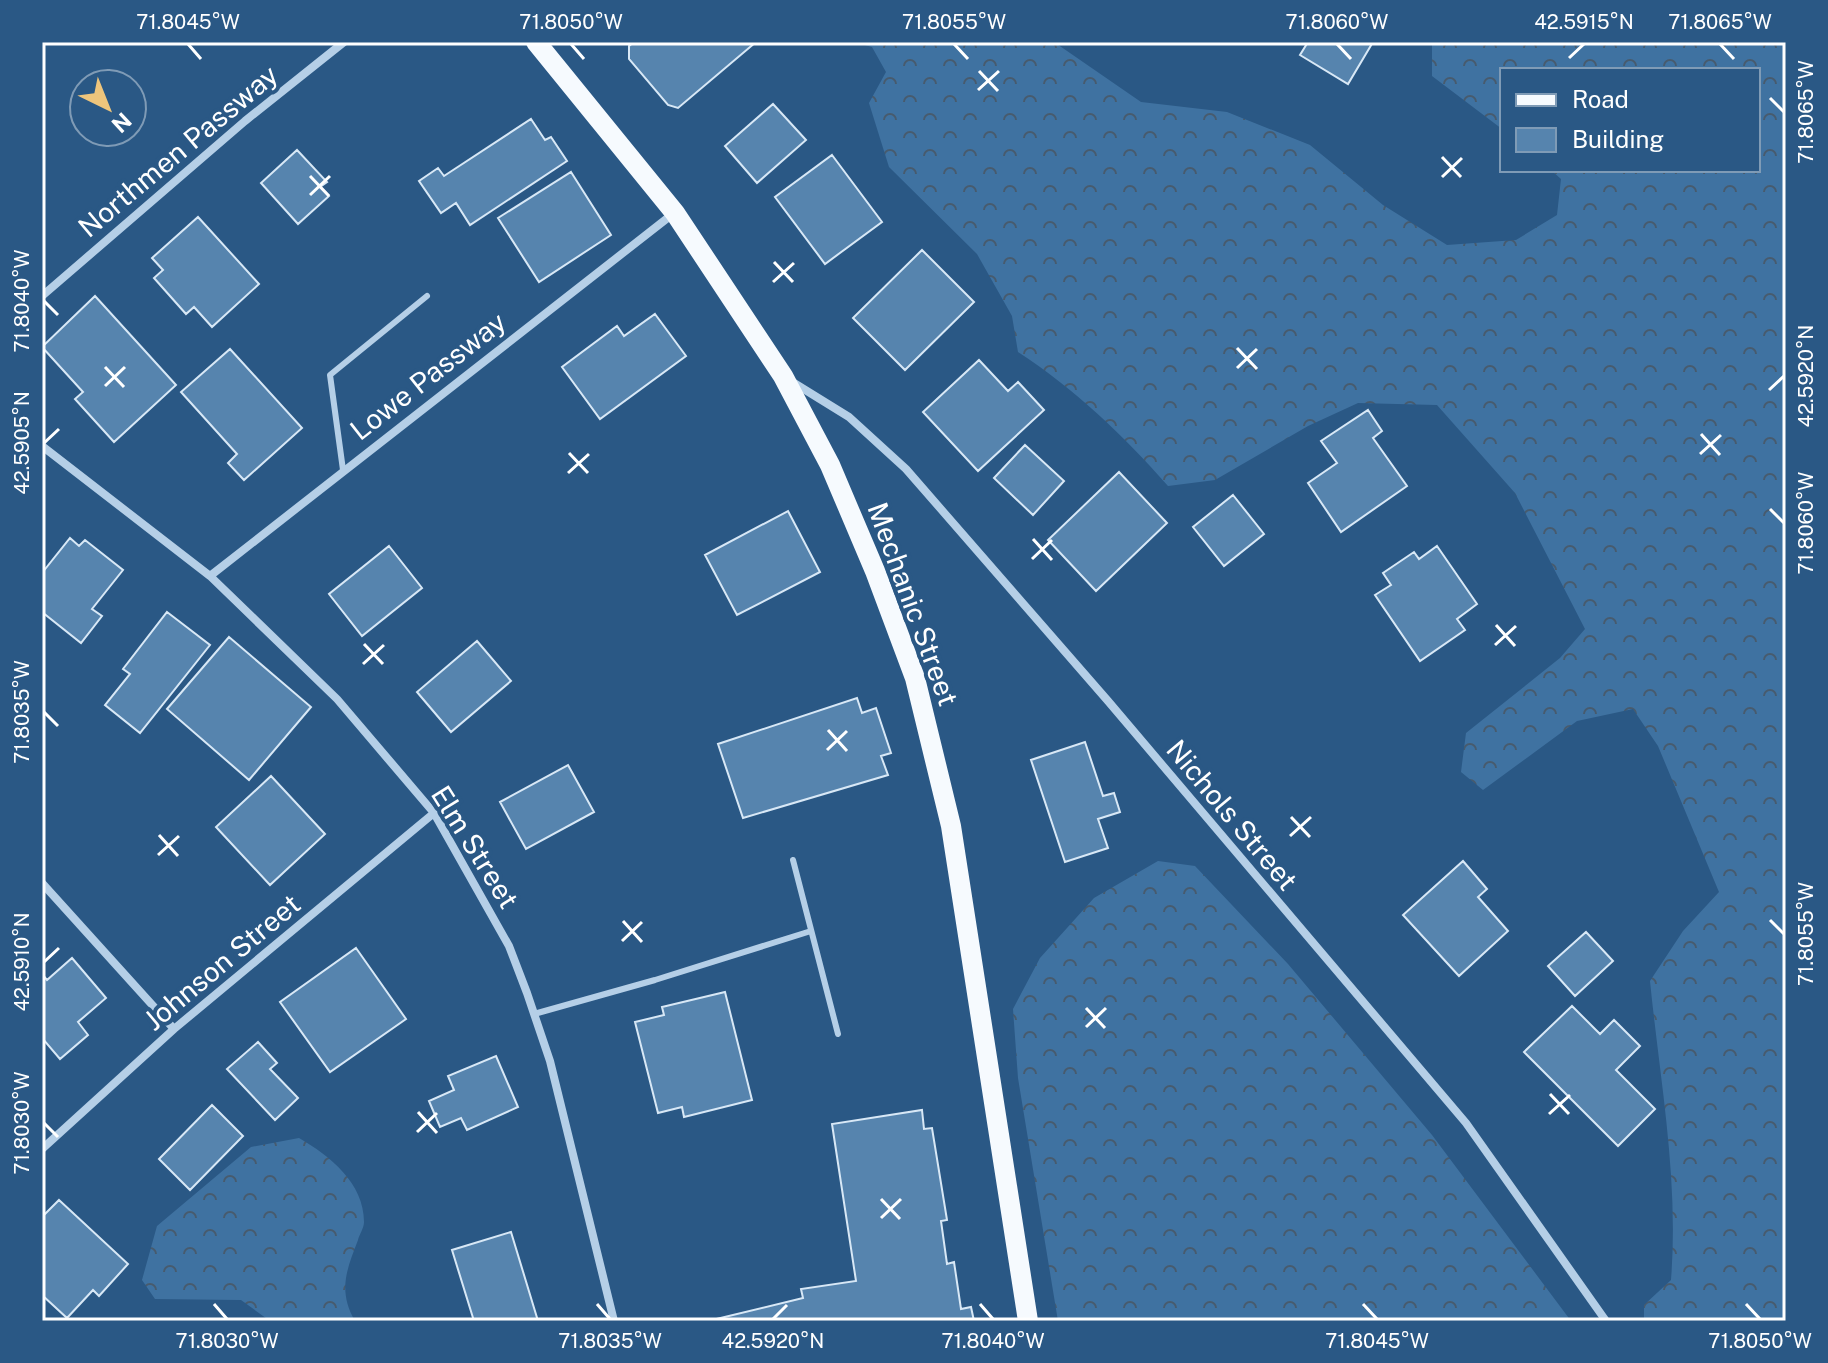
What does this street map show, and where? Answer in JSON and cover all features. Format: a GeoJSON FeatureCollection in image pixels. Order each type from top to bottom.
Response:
{"type":"FeatureCollection","features":[{"type":"Feature","properties":{"kind":"main road","name":"Mechanic Street"},"geometry":{"type":"LineString","coordinates":[[536,42],[675,213],[783,376],[830,465],[915,678],[951,826],[1028,1321]]}},
{"type":"Feature","properties":{"kind":"street","name":"Northmen Passway"},"geometry":{"type":"LineString","coordinates":[[42,296],[245,121],[344,42]]}},
{"type":"Feature","properties":{"kind":"street","name":"Lowe Passway"},"geometry":{"type":"LineString","coordinates":[[210,576],[675,213]]}},
{"type":"Feature","properties":{"kind":"street","name":"Nichols Street"},"geometry":{"type":"LineString","coordinates":[[783,376],[849,417],[906,469],[1466,1123],[1606,1321]]}},
{"type":"Feature","properties":{"kind":"street","name":"Elm Street"},"geometry":{"type":"LineString","coordinates":[[42,446],[210,576],[337,699],[434,813],[509,946],[534,1014],[550,1061],[614,1321]]}},
{"type":"Feature","properties":{"kind":"street","name":"Johnson Street"},"geometry":{"type":"LineString","coordinates":[[42,1149],[174,1029],[434,813]]}},
{"type":"Feature","properties":{"kind":"street"},"geometry":{"type":"LineString","coordinates":[[42,883],[174,1029]]}},
{"type":"Feature","properties":{"kind":"lane"},"geometry":{"type":"LineString","coordinates":[[343,470],[330,375],[427,296]]}},
{"type":"Feature","properties":{"kind":"lane"},"geometry":{"type":"LineString","coordinates":[[793,860],[838,1034]]}},
{"type":"Feature","properties":{"kind":"lane"},"geometry":{"type":"LineString","coordinates":[[534,1014],[811,931]]}},
{"type":"Feature","properties":{"kind":"green space"},"geometry":{"type":"Polygon","coordinates":[[[854,42],[1054,42],[1141,102],[1227,112],[1310,145],[1383,205],[1447,245],[1516,240],[1557,215],[1561,179],[1553,172],[1760,172],[1760,68],[1500,68],[1500,127],[1432,76],[1432,42],[1786,42],[1786,1321],[1644,1321],[1644,1305],[1671,1280],[1673,1242],[1671,1167],[1650,981],[1683,931],[1719,892],[1658,746],[1633,709],[1577,721],[1483,790],[1461,772],[1466,733],[1560,658],[1585,629],[1515,493],[1437,405],[1358,403],[1308,426],[1215,480],[1168,486],[1098,414],[1018,352],[1012,316],[977,254],[889,167],[869,103],[886,72],[872,47],[854,42]]]}},
{"type":"Feature","properties":{"kind":"green space"},"geometry":{"type":"Polygon","coordinates":[[[1158,861],[1195,866],[1288,964],[1432,1135],[1571,1321],[1058,1321],[1018,1078],[1013,1009],[1040,958],[1094,898],[1158,861]]]}},
{"type":"Feature","properties":{"kind":"green space"},"geometry":{"type":"Polygon","coordinates":[[[299,1138],[343,1172],[352,1183],[362,1208],[364,1224],[350,1262],[345,1290],[355,1321],[270,1321],[241,1300],[155,1299],[142,1280],[157,1226],[251,1147],[299,1138]]]}},
{"type":"Feature","properties":{"kind":"building"},"geometry":{"type":"Polygon","coordinates":[[[634,42],[756,42],[678,108],[668,105],[629,59],[629,46],[634,42]]]}},
{"type":"Feature","properties":{"kind":"building"},"geometry":{"type":"Polygon","coordinates":[[[1308,42],[1373,42],[1348,84],[1300,55],[1308,42]]]}},
{"type":"Feature","properties":{"kind":"building"},"geometry":{"type":"Polygon","coordinates":[[[773,104],[806,140],[757,183],[725,146],[773,104]]]}},
{"type":"Feature","properties":{"kind":"building"},"geometry":{"type":"Polygon","coordinates":[[[531,119],[545,140],[551,137],[567,161],[470,225],[456,203],[441,213],[419,181],[438,168],[444,176],[531,119]]]}},
{"type":"Feature","properties":{"kind":"building"},"geometry":{"type":"Polygon","coordinates":[[[297,150],[327,182],[320,187],[329,196],[298,224],[261,183],[297,150]]]}},
{"type":"Feature","properties":{"kind":"building"},"geometry":{"type":"Polygon","coordinates":[[[832,155],[882,222],[825,264],[775,197],[832,155]]]}},
{"type":"Feature","properties":{"kind":"building"},"geometry":{"type":"Polygon","coordinates":[[[571,172],[611,235],[539,282],[498,218],[571,172]]]}},
{"type":"Feature","properties":{"kind":"building"},"geometry":{"type":"Polygon","coordinates":[[[198,217],[259,284],[212,327],[194,307],[186,314],[154,278],[163,270],[152,258],[198,217]]]}},
{"type":"Feature","properties":{"kind":"building"},"geometry":{"type":"Polygon","coordinates":[[[922,250],[974,302],[905,370],[853,318],[922,250]]]}},
{"type":"Feature","properties":{"kind":"building"},"geometry":{"type":"Polygon","coordinates":[[[95,296],[176,385],[114,442],[75,399],[83,392],[42,347],[95,296]]]}},
{"type":"Feature","properties":{"kind":"building"},"geometry":{"type":"Polygon","coordinates":[[[655,314],[686,356],[600,419],[562,367],[617,326],[624,336],[655,314]]]}},
{"type":"Feature","properties":{"kind":"building"},"geometry":{"type":"Polygon","coordinates":[[[230,349],[302,428],[244,480],[228,463],[237,454],[181,392],[230,349]]]}},
{"type":"Feature","properties":{"kind":"building"},"geometry":{"type":"Polygon","coordinates":[[[979,360],[1008,391],[1018,382],[1044,410],[978,471],[923,412],[979,360]]]}},
{"type":"Feature","properties":{"kind":"building"},"geometry":{"type":"Polygon","coordinates":[[[1368,410],[1382,431],[1373,438],[1407,486],[1341,532],[1308,483],[1337,463],[1321,441],[1368,410]]]}},
{"type":"Feature","properties":{"kind":"building"},"geometry":{"type":"Polygon","coordinates":[[[1025,445],[1064,481],[1033,515],[994,478],[1025,445]]]}},
{"type":"Feature","properties":{"kind":"building"},"geometry":{"type":"Polygon","coordinates":[[[1119,472],[1167,523],[1096,591],[1048,540],[1119,472]]]}},
{"type":"Feature","properties":{"kind":"building"},"geometry":{"type":"Polygon","coordinates":[[[1233,495],[1264,534],[1224,566],[1193,527],[1233,495]]]}},
{"type":"Feature","properties":{"kind":"building"},"geometry":{"type":"Polygon","coordinates":[[[788,511],[820,572],[737,615],[705,555],[788,511]]]}},
{"type":"Feature","properties":{"kind":"building"},"geometry":{"type":"Polygon","coordinates":[[[70,538],[79,546],[85,540],[123,570],[92,609],[102,616],[81,643],[42,612],[42,573],[70,538]]]}},
{"type":"Feature","properties":{"kind":"building"},"geometry":{"type":"Polygon","coordinates":[[[389,546],[422,588],[362,636],[329,594],[389,546]]]}},
{"type":"Feature","properties":{"kind":"building"},"geometry":{"type":"Polygon","coordinates":[[[1437,546],[1477,604],[1457,619],[1465,630],[1420,661],[1375,595],[1391,585],[1383,573],[1414,552],[1419,559],[1437,546]]]}},
{"type":"Feature","properties":{"kind":"building"},"geometry":{"type":"Polygon","coordinates":[[[167,612],[210,645],[140,733],[105,705],[130,674],[123,669],[167,612]]]}},
{"type":"Feature","properties":{"kind":"building"},"geometry":{"type":"Polygon","coordinates":[[[229,637],[311,707],[249,780],[167,709],[229,637]]]}},
{"type":"Feature","properties":{"kind":"building"},"geometry":{"type":"Polygon","coordinates":[[[477,641],[511,681],[451,732],[417,692],[477,641]]]}},
{"type":"Feature","properties":{"kind":"building"},"geometry":{"type":"Polygon","coordinates":[[[857,698],[862,713],[876,708],[891,753],[881,756],[888,775],[743,818],[718,744],[857,698]]]}},
{"type":"Feature","properties":{"kind":"building"},"geometry":{"type":"Polygon","coordinates":[[[1085,742],[1103,796],[1114,793],[1120,812],[1098,819],[1108,848],[1065,862],[1031,760],[1085,742]]]}},
{"type":"Feature","properties":{"kind":"building"},"geometry":{"type":"Polygon","coordinates":[[[568,765],[594,812],[526,849],[500,802],[568,765]]]}},
{"type":"Feature","properties":{"kind":"building"},"geometry":{"type":"Polygon","coordinates":[[[271,776],[325,834],[270,885],[216,827],[271,776]]]}},
{"type":"Feature","properties":{"kind":"building"},"geometry":{"type":"Polygon","coordinates":[[[1463,861],[1487,889],[1478,897],[1508,931],[1459,976],[1403,915],[1463,861]]]}},
{"type":"Feature","properties":{"kind":"building"},"geometry":{"type":"Polygon","coordinates":[[[1586,932],[1613,961],[1575,996],[1548,966],[1586,932]]]}},
{"type":"Feature","properties":{"kind":"building"},"geometry":{"type":"Polygon","coordinates":[[[356,948],[406,1019],[330,1072],[280,1002],[356,948]]]}},
{"type":"Feature","properties":{"kind":"building"},"geometry":{"type":"Polygon","coordinates":[[[72,958],[106,998],[78,1022],[88,1035],[60,1059],[42,1038],[42,974],[47,980],[72,958]]]}},
{"type":"Feature","properties":{"kind":"building"},"geometry":{"type":"Polygon","coordinates":[[[725,992],[752,1100],[684,1117],[682,1107],[658,1113],[635,1022],[664,1015],[662,1007],[725,992]]]}},
{"type":"Feature","properties":{"kind":"building"},"geometry":{"type":"Polygon","coordinates":[[[1572,1006],[1600,1034],[1614,1020],[1640,1046],[1616,1070],[1655,1109],[1618,1146],[1524,1052],[1572,1006]]]}},
{"type":"Feature","properties":{"kind":"building"},"geometry":{"type":"Polygon","coordinates":[[[258,1042],[277,1063],[270,1069],[298,1098],[275,1120],[227,1069],[258,1042]]]}},
{"type":"Feature","properties":{"kind":"building"},"geometry":{"type":"Polygon","coordinates":[[[496,1056],[518,1107],[467,1130],[461,1118],[440,1127],[429,1101],[454,1090],[448,1076],[496,1056]]]}},
{"type":"Feature","properties":{"kind":"building"},"geometry":{"type":"Polygon","coordinates":[[[212,1105],[243,1136],[190,1190],[159,1159],[212,1105]]]}},
{"type":"Feature","properties":{"kind":"building"},"geometry":{"type":"Polygon","coordinates":[[[922,1110],[924,1129],[932,1128],[947,1220],[941,1221],[947,1264],[954,1262],[961,1309],[971,1307],[974,1321],[708,1321],[803,1298],[801,1289],[856,1281],[832,1124],[922,1110]]]}},
{"type":"Feature","properties":{"kind":"building"},"geometry":{"type":"Polygon","coordinates":[[[59,1200],[128,1264],[99,1296],[93,1290],[67,1318],[42,1295],[42,1217],[59,1200]]]}},
{"type":"Feature","properties":{"kind":"building"},"geometry":{"type":"Polygon","coordinates":[[[511,1232],[538,1321],[474,1321],[452,1250],[511,1232]]]}}]}
